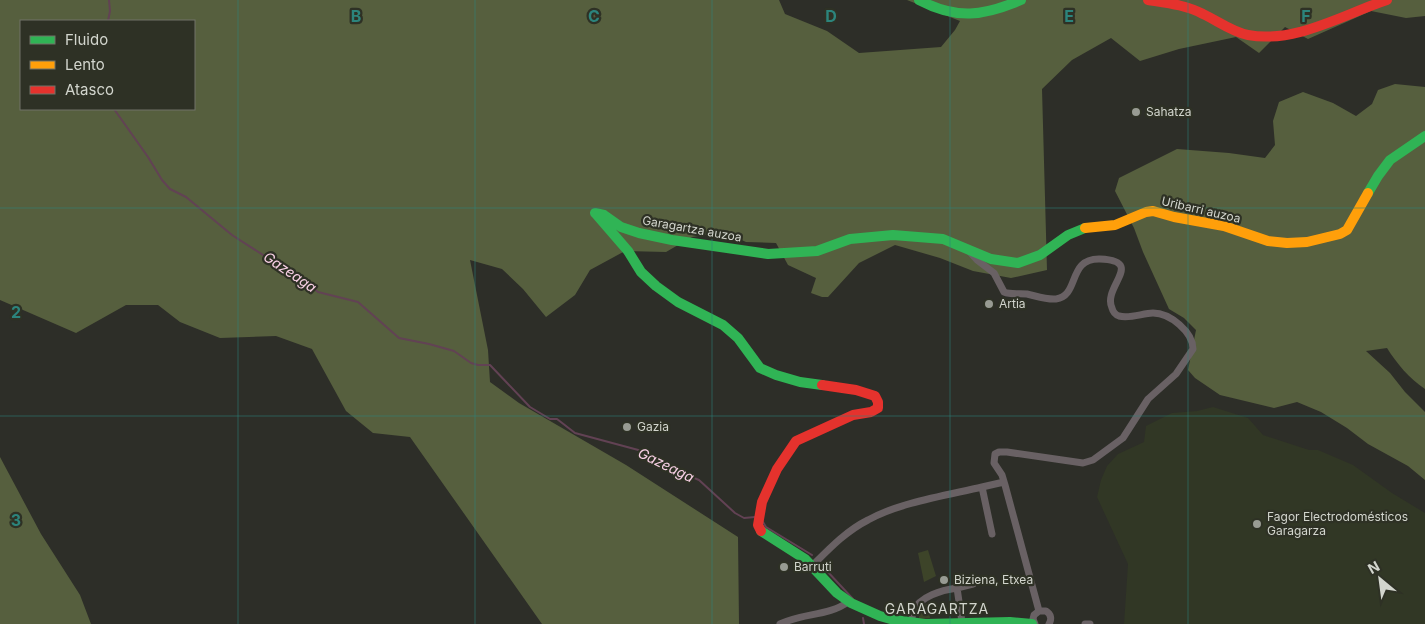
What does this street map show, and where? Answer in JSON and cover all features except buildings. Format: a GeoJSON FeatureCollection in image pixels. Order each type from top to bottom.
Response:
{"type":"FeatureCollection","features":[{"type":"Feature","properties":{"kind":"street"},"geometry":{"type":"LineString","coordinates":[[919,0],[941,11],[960,15],[988,13],[1020,0]]}},
{"type":"Feature","properties":{"kind":"street"},"geometry":{"type":"LineString","coordinates":[[1148,0],[1186,6],[1216,20],[1231,30],[1264,38],[1310,29],[1362,7],[1387,0]]}},
{"type":"Feature","properties":{"kind":"street","name":"Uribarri auzoa"},"geometry":{"type":"LineString","coordinates":[[938,239],[943,239],[991,259],[1018,263],[1040,255],[1068,235],[1084,228],[1115,225],[1153,211],[1174,217],[1224,226],[1268,241],[1307,242],[1347,230],[1375,180],[1387,163],[1425,136]]}},
{"type":"Feature","properties":{"kind":"street","name":"Garagartza auzoa"},"geometry":{"type":"LineString","coordinates":[[938,239],[892,235],[877,236],[850,239],[817,251],[768,254],[672,240],[639,233],[621,226],[604,215],[596,213],[628,251],[641,272],[678,302],[723,325],[738,338],[760,368],[800,382],[842,387],[875,396],[878,408],[871,412],[853,415],[796,442],[777,469],[762,502],[758,525],[760,530],[805,559],[848,602],[874,617],[894,623],[912,624],[1031,624]]}},
{"type":"Feature","properties":{"kind":"street"},"geometry":{"type":"LineString","coordinates":[[967,249],[970,254],[994,272],[1004,292],[1052,299],[1057,299],[1068,293],[1076,273],[1084,263],[1092,260],[1113,260],[1120,265],[1122,272],[1111,294],[1110,301],[1114,312],[1120,317],[1153,313],[1161,314],[1176,323],[1192,340],[1193,348],[1181,369],[1168,383],[1151,395],[1123,438],[1093,460],[1083,462],[999,452],[996,454],[994,464],[1004,482],[1039,611]]}},
{"type":"Feature","properties":{"kind":"street"},"geometry":{"type":"LineString","coordinates":[[812,566],[849,532],[869,519],[900,507],[1004,482]]}},
{"type":"Feature","properties":{"kind":"street"},"geometry":{"type":"LineString","coordinates":[[982,487],[992,534]]}},
{"type":"Feature","properties":{"kind":"street"},"geometry":{"type":"LineString","coordinates":[[912,624],[913,613],[923,601],[941,592],[973,584]]}},
{"type":"Feature","properties":{"kind":"street"},"geometry":{"type":"LineString","coordinates":[[957,588],[960,623]]}},
{"type":"Feature","properties":{"kind":"street"},"geometry":{"type":"LineString","coordinates":[[780,624],[803,616],[829,612],[848,602]]}},
{"type":"Feature","properties":{"kind":"street"},"geometry":{"type":"LineString","coordinates":[[1031,624],[1033,617],[1039,611],[1049,613],[1051,618],[1050,624]]}},
{"type":"Feature","properties":{"kind":"street"},"geometry":{"type":"LineString","coordinates":[[1085,624],[1090,624]]}},
{"type":"Feature","properties":{"kind":"shaded area"},"geometry":{"type":"Polygon","coordinates":[[[0,0],[779,0],[785,14],[827,31],[859,53],[941,47],[960,21],[907,0],[1425,0],[1425,16],[1406,18],[1371,11],[1308,39],[1285,27],[1259,53],[1236,37],[1179,49],[1140,61],[1111,38],[1072,60],[1042,89],[1047,270],[1011,278],[973,271],[940,258],[895,245],[859,263],[828,297],[822,297],[811,293],[816,278],[788,265],[776,243],[746,242],[724,232],[692,237],[666,252],[625,251],[590,270],[575,295],[546,317],[523,289],[502,269],[470,260],[488,350],[490,382],[519,403],[626,465],[738,537],[739,624],[542,624],[410,437],[373,433],[346,411],[312,349],[276,336],[220,338],[180,322],[158,305],[126,305],[76,333],[0,300],[0,0]]]}},
{"type":"Feature","properties":{"kind":"shaded area"},"geometry":{"type":"Polygon","coordinates":[[[1395,84],[1425,87],[1425,389],[1404,370],[1387,348],[1366,351],[1390,373],[1405,392],[1425,412],[1425,480],[1408,466],[1368,444],[1321,412],[1297,402],[1274,408],[1220,395],[1195,378],[1188,370],[1196,330],[1184,318],[1169,309],[1134,228],[1115,191],[1119,178],[1177,149],[1265,158],[1275,145],[1273,121],[1279,102],[1303,92],[1333,103],[1356,116],[1372,104],[1378,90],[1395,84]]]}},
{"type":"Feature","properties":{"kind":"shaded area","name":"Fagor Electrodomésticos Garagarza"},"geometry":{"type":"Polygon","coordinates":[[[1213,407],[1248,418],[1263,435],[1309,450],[1318,450],[1353,465],[1392,493],[1425,513],[1425,624],[1124,624],[1128,564],[1097,497],[1101,480],[1107,466],[1118,454],[1144,442],[1146,426],[1172,413],[1197,411],[1213,407]]]}},
{"type":"Feature","properties":{"kind":"shaded area"},"geometry":{"type":"Polygon","coordinates":[[[0,457],[41,534],[80,595],[91,624],[0,624],[0,457]]]}},
{"type":"Feature","properties":{"kind":"shaded area"},"geometry":{"type":"Polygon","coordinates":[[[928,550],[936,576],[924,582],[918,553],[928,550]]]}},
{"type":"Feature","properties":{"kind":"shaded area"},"geometry":{"type":"Polygon","coordinates":[[[928,603],[930,618],[919,619],[919,610],[928,603]]]}},
{"type":"Feature","properties":{"kind":"waterway"},"geometry":{"type":"LineString","coordinates":[[108,20],[109,0]]}},
{"type":"Feature","properties":{"kind":"waterway","name":"Gazeaga"},"geometry":{"type":"LineString","coordinates":[[115,110],[170,189],[186,197],[232,235],[318,292],[358,302],[399,338],[454,351],[471,363],[490,365],[530,407],[550,419],[557,419],[575,433],[642,451],[659,463],[699,480],[735,513],[744,518],[755,517]]}},
{"type":"Feature","properties":{"kind":"waterway","name":"Gazeaga"},"geometry":{"type":"LineString","coordinates":[[763,522],[766,527],[812,555]]}},
{"type":"Feature","properties":{"kind":"waterway","name":"Gazeaga"},"geometry":{"type":"LineString","coordinates":[[827,571],[853,599]]}},
{"type":"Feature","properties":{"kind":"waterway","name":"Gazeaga"},"geometry":{"type":"LineString","coordinates":[[863,618],[864,624]]}},
{"type":"Feature","properties":{"kind":"traffic: fast"},"geometry":{"type":"LineString","coordinates":[[919,0],[946,11],[970,14],[994,10],[1021,0]]}},
{"type":"Feature","properties":{"kind":"traffic: fast"},"geometry":{"type":"LineString","coordinates":[[1368,193],[1390,160],[1425,136]]}},
{"type":"Feature","properties":{"kind":"traffic: fast"},"geometry":{"type":"LineString","coordinates":[[595,213],[604,215],[621,227],[639,233],[672,240],[768,254],[817,251],[850,239],[893,235],[943,239],[991,259],[1018,263],[1040,255],[1068,235],[1085,228]]}},
{"type":"Feature","properties":{"kind":"traffic: fast"},"geometry":{"type":"LineString","coordinates":[[596,214],[628,251],[641,272],[678,302],[723,325],[738,338],[760,368],[800,382],[822,385]]}},
{"type":"Feature","properties":{"kind":"traffic: fast"},"geometry":{"type":"LineString","coordinates":[[761,531],[805,559],[837,593],[851,603],[880,616],[925,624],[1010,622],[1032,624]]}},
{"type":"Feature","properties":{"kind":"traffic: slow"},"geometry":{"type":"LineString","coordinates":[[1085,228],[1115,225],[1153,211],[1174,217],[1224,226],[1268,241],[1287,243],[1307,242],[1340,234],[1347,230],[1368,193]]}},
{"type":"Feature","properties":{"kind":"traffic: jam"},"geometry":{"type":"LineString","coordinates":[[1148,0],[1190,8],[1236,31],[1248,35],[1266,37],[1301,32],[1387,0]]}},
{"type":"Feature","properties":{"kind":"traffic: jam"},"geometry":{"type":"LineString","coordinates":[[761,531],[758,525],[762,502],[777,469],[796,441],[853,415],[871,412],[878,408],[875,396],[856,390],[822,385]]}},
{"type":"Feature","properties":{"kind":"place","name":"Sahatza"},"geometry":{"type":"Point","coordinates":[1136,112]}},
{"type":"Feature","properties":{"kind":"place","name":"Artia"},"geometry":{"type":"Point","coordinates":[989,304]}},
{"type":"Feature","properties":{"kind":"place","name":"Gazia"},"geometry":{"type":"Point","coordinates":[627,427]}},
{"type":"Feature","properties":{"kind":"place","name":"Fagor Electrodomésticos Garagarza"},"geometry":{"type":"Point","coordinates":[1257,524]}},
{"type":"Feature","properties":{"kind":"place","name":"Barruti"},"geometry":{"type":"Point","coordinates":[784,567]}},
{"type":"Feature","properties":{"kind":"place","name":"Biziena, Etxea"},"geometry":{"type":"Point","coordinates":[944,580]}},
{"type":"Feature","properties":{"kind":"district","name":"GARAGARTZA"},"geometry":{"type":"Point","coordinates":[937,609]}}]}
